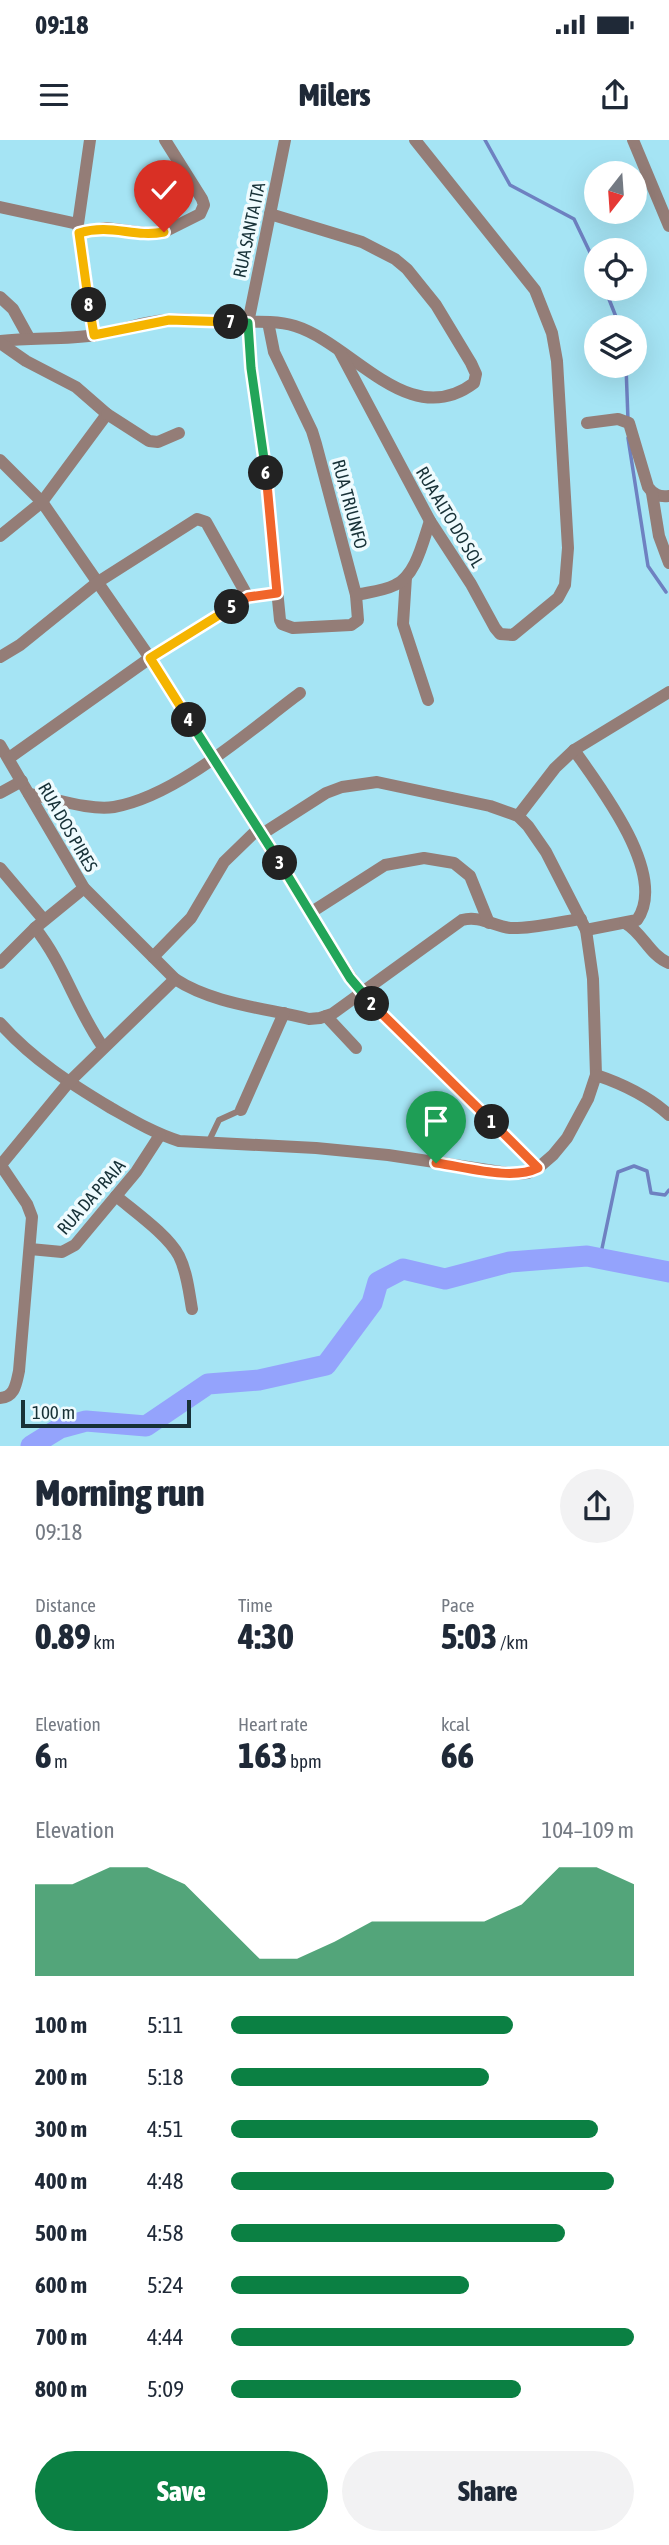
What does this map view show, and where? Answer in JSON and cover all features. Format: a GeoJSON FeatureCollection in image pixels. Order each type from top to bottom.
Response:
{"type":"FeatureCollection","features":[{"type":"Feature","properties":{"kind":"street"},"geometry":{"type":"LineString","coordinates":[[90,140],[78,229],[94,335]]}},
{"type":"Feature","properties":{"kind":"street"},"geometry":{"type":"LineString","coordinates":[[0,206],[78,229],[106,228],[152,234],[164,232],[200,214],[204,205],[165,140]]}},
{"type":"Feature","properties":{"kind":"street","name":"RUA SANTA ITA"},"geometry":{"type":"LineString","coordinates":[[280,620],[248,323],[285,140]]}},
{"type":"Feature","properties":{"kind":"street","name":"RUA ALTO DO SOL"},"geometry":{"type":"LineString","coordinates":[[340,352],[430,522],[500,634],[513,635],[558,597],[565,585],[568,548],[557,361],[552,333],[534,290],[415,140]]}},
{"type":"Feature","properties":{"kind":"street"},"geometry":{"type":"LineString","coordinates":[[633,140],[669,226]]}},
{"type":"Feature","properties":{"kind":"street"},"geometry":{"type":"LineString","coordinates":[[0,342],[94,335],[169,320],[284,323],[312,332],[402,391],[424,398],[436,398],[467,389],[474,383],[476,374],[471,363],[436,305],[407,269],[395,259],[362,242],[270,214]]}},
{"type":"Feature","properties":{"kind":"street"},"geometry":{"type":"LineString","coordinates":[[0,297],[13,309],[29,338]]}},
{"type":"Feature","properties":{"kind":"street","name":"RUA TRIUNFO"},"geometry":{"type":"LineString","coordinates":[[268,322],[274,352],[312,431],[359,615],[355,624],[293,628],[282,624],[280,620]]}},
{"type":"Feature","properties":{"kind":"street"},"geometry":{"type":"LineString","coordinates":[[0,342],[36,367],[76,387],[107,414],[149,441],[158,442],[179,433]]}},
{"type":"Feature","properties":{"kind":"street"},"geometry":{"type":"LineString","coordinates":[[0,536],[42,502],[107,414]]}},
{"type":"Feature","properties":{"kind":"street"},"geometry":{"type":"LineString","coordinates":[[587,423],[626,421],[652,493],[659,536],[669,563]]}},
{"type":"Feature","properties":{"kind":"street"},"geometry":{"type":"LineString","coordinates":[[0,460],[42,502],[150,658],[360,992],[538,1168]]}},
{"type":"Feature","properties":{"kind":"street"},"geometry":{"type":"LineString","coordinates":[[652,493],[661,497],[669,496]]}},
{"type":"Feature","properties":{"kind":"street"},"geometry":{"type":"LineString","coordinates":[[0,657],[20,645],[98,582],[189,522],[206,522],[248,597]]}},
{"type":"Feature","properties":{"kind":"street"},"geometry":{"type":"LineString","coordinates":[[356,595],[392,587],[406,577],[430,522]]}},
{"type":"Feature","properties":{"kind":"street"},"geometry":{"type":"LineString","coordinates":[[406,577],[403,624],[428,700]]}},
{"type":"Feature","properties":{"kind":"street"},"geometry":{"type":"LineString","coordinates":[[9,758],[150,658],[248,597],[277,593]]}},
{"type":"Feature","properties":{"kind":"street"},"geometry":{"type":"LineString","coordinates":[[518,816],[555,768],[574,750],[669,692]]}},
{"type":"Feature","properties":{"kind":"street"},"geometry":{"type":"LineString","coordinates":[[29,794],[100,808],[115,807],[180,780],[300,693]]}},
{"type":"Feature","properties":{"kind":"street","name":"RUA DOS PIRES"},"geometry":{"type":"LineString","coordinates":[[0,745],[84,888],[174,979]]}},
{"type":"Feature","properties":{"kind":"street"},"geometry":{"type":"LineString","coordinates":[[0,1398],[8,1398],[14,1391],[19,1371],[32,1217],[27,1204],[0,1165],[69,1082],[174,979],[208,995],[309,1019],[326,1016],[462,920],[476,918],[520,928],[625,923],[636,920],[643,909],[646,893],[642,867],[632,839],[574,750]]}},
{"type":"Feature","properties":{"kind":"street"},"geometry":{"type":"LineString","coordinates":[[0,793],[22,781]]}},
{"type":"Feature","properties":{"kind":"street"},"geometry":{"type":"LineString","coordinates":[[0,1023],[15,1040],[69,1082],[160,1135],[179,1141],[316,1148],[388,1155],[514,1174],[528,1173],[553,1156],[567,1138],[588,1100],[597,1075],[593,979],[584,925],[546,852],[528,826],[518,816],[476,803],[377,782],[342,787],[326,793],[260,831],[224,862],[191,918],[153,957]]}},
{"type":"Feature","properties":{"kind":"street"},"geometry":{"type":"LineString","coordinates":[[310,913],[385,865],[424,858],[454,863],[470,876],[489,923]]}},
{"type":"Feature","properties":{"kind":"street"},"geometry":{"type":"LineString","coordinates":[[0,868],[40,924],[85,1021],[103,1047]]}},
{"type":"Feature","properties":{"kind":"street"},"geometry":{"type":"LineString","coordinates":[[0,963],[40,924],[84,888]]}},
{"type":"Feature","properties":{"kind":"street"},"geometry":{"type":"LineString","coordinates":[[625,923],[637,931],[659,957],[669,963]]}},
{"type":"Feature","properties":{"kind":"street"},"geometry":{"type":"LineString","coordinates":[[241,1110],[284,1013]]}},
{"type":"Feature","properties":{"kind":"street"},"geometry":{"type":"LineString","coordinates":[[326,1016],[356,1048]]}},
{"type":"Feature","properties":{"kind":"street"},"geometry":{"type":"LineString","coordinates":[[597,1075],[621,1083],[669,1115]]}},
{"type":"Feature","properties":{"kind":"street","name":"RUA DA PRAIA"},"geometry":{"type":"LineString","coordinates":[[30,1249],[54,1252],[68,1250],[75,1245],[144,1161],[160,1135]]}},
{"type":"Feature","properties":{"kind":"street"},"geometry":{"type":"LineString","coordinates":[[116,1196],[178,1254],[192,1309]]}},
{"type":"Feature","properties":{"kind":"lane"},"geometry":{"type":"LineString","coordinates":[[208,1143],[219,1120],[241,1110]]}},
{"type":"Feature","properties":{"kind":"waterway"},"geometry":{"type":"LineString","coordinates":[[485,140],[510,185],[574,219],[584,240]]}},
{"type":"Feature","properties":{"kind":"waterway"},"geometry":{"type":"LineString","coordinates":[[610,301],[615,315]]}},
{"type":"Feature","properties":{"kind":"waterway"},"geometry":{"type":"LineString","coordinates":[[626,378],[628,420]]}},
{"type":"Feature","properties":{"kind":"waterway"},"geometry":{"type":"LineString","coordinates":[[628,438],[648,566],[666,592]]}},
{"type":"Feature","properties":{"kind":"waterway"},"geometry":{"type":"LineString","coordinates":[[600,1258],[618,1172],[634,1166],[647,1171],[651,1193],[665,1195],[669,1190]]}},
{"type":"Feature","properties":{"kind":"waterway"},"geometry":{"type":"LineString","coordinates":[[31,1446],[60,1428],[86,1421],[146,1426],[208,1384],[259,1380],[326,1365],[372,1303],[378,1282],[403,1269],[445,1279],[510,1262],[587,1256],[669,1272]]}},
{"type":"Feature","properties":{"kind":"route"},"geometry":{"type":"LineString","coordinates":[[164,232],[139,234],[106,228],[79,233],[94,335],[153,321],[248,323],[277,593],[248,597],[150,658],[360,992],[538,1168],[528,1173],[514,1174],[436,1163]]}}]}
